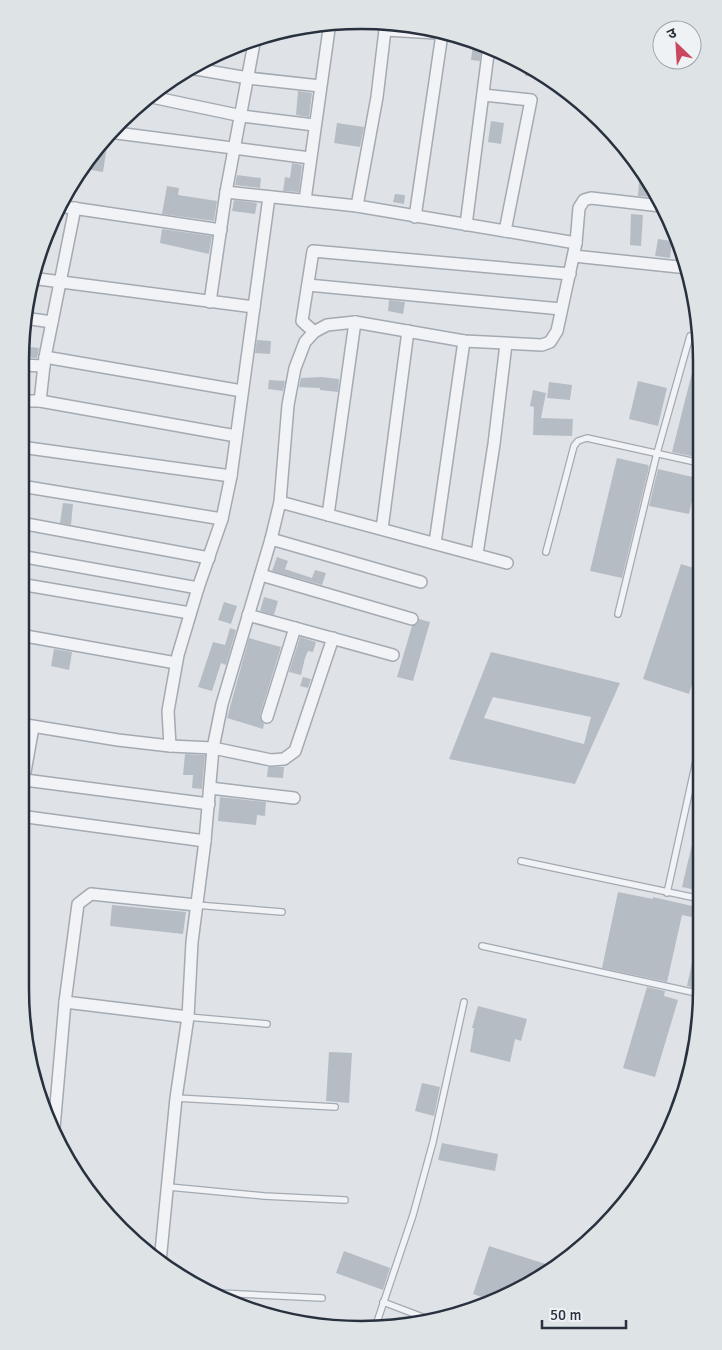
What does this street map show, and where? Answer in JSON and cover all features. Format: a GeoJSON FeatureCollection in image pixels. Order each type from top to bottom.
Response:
{"type":"FeatureCollection","features":[{"type":"Feature","properties":{"kind":"street"},"geometry":{"type":"LineString","coordinates":[[357,206],[377,96],[383,29]]}},
{"type":"Feature","properties":{"kind":"street"},"geometry":{"type":"LineString","coordinates":[[305,200],[329,30]]}},
{"type":"Feature","properties":{"kind":"street"},"geometry":{"type":"LineString","coordinates":[[415,217],[447,40]]}},
{"type":"Feature","properties":{"kind":"street"},"geometry":{"type":"LineString","coordinates":[[210,302],[226,192],[242,116],[254,46]]}},
{"type":"Feature","properties":{"kind":"street"},"geometry":{"type":"LineString","coordinates":[[466,225],[488,54]]}},
{"type":"Feature","properties":{"kind":"street"},"geometry":{"type":"LineString","coordinates":[[201,70],[248,78],[320,86]]}},
{"type":"Feature","properties":{"kind":"street"},"geometry":{"type":"LineString","coordinates":[[483,95],[531,100],[505,232]]}},
{"type":"Feature","properties":{"kind":"street"},"geometry":{"type":"LineString","coordinates":[[158,98],[242,116],[314,125]]}},
{"type":"Feature","properties":{"kind":"street"},"geometry":{"type":"LineString","coordinates":[[119,133],[310,158]]}},
{"type":"Feature","properties":{"kind":"street"},"geometry":{"type":"LineString","coordinates":[[226,192],[357,206],[576,243]]}},
{"type":"Feature","properties":{"kind":"street"},"geometry":{"type":"LineString","coordinates":[[170,746],[168,711],[176,663],[190,613],[222,519],[231,476],[269,197]]}},
{"type":"Feature","properties":{"kind":"street"},"geometry":{"type":"LineString","coordinates":[[161,1254],[169,1187],[176,1098],[188,1017],[196,905],[209,804],[213,748],[222,704],[261,575],[280,502],[284,439],[292,387],[303,347],[314,332],[327,325],[355,322],[464,341],[531,346],[550,342],[557,331],[574,256],[579,208],[584,200],[591,198],[654,205]]}},
{"type":"Feature","properties":{"kind":"street"},"geometry":{"type":"LineString","coordinates":[[67,207],[221,230]]}},
{"type":"Feature","properties":{"kind":"street"},"geometry":{"type":"LineString","coordinates":[[40,401],[52,322],[75,208]]}},
{"type":"Feature","properties":{"kind":"street"},"geometry":{"type":"LineString","coordinates":[[314,332],[302,320],[313,251],[570,274]]}},
{"type":"Feature","properties":{"kind":"street"},"geometry":{"type":"LineString","coordinates":[[574,256],[680,267]]}},
{"type":"Feature","properties":{"kind":"street"},"geometry":{"type":"LineString","coordinates":[[39,279],[254,307]]}},
{"type":"Feature","properties":{"kind":"street"},"geometry":{"type":"LineString","coordinates":[[308,285],[561,309]]}},
{"type":"Feature","properties":{"kind":"street"},"geometry":{"type":"LineString","coordinates":[[32,319],[52,322]]}},
{"type":"Feature","properties":{"kind":"street"},"geometry":{"type":"LineString","coordinates":[[328,514],[355,322]]}},
{"type":"Feature","properties":{"kind":"street"},"geometry":{"type":"LineString","coordinates":[[382,529],[408,332]]}},
{"type":"Feature","properties":{"kind":"street"},"geometry":{"type":"LineString","coordinates":[[435,542],[464,341]]}},
{"type":"Feature","properties":{"kind":"street"},"geometry":{"type":"LineString","coordinates":[[477,554],[494,444],[506,344]]}},
{"type":"Feature","properties":{"kind":"street"},"geometry":{"type":"LineString","coordinates":[[29,364],[45,361],[242,391]]}},
{"type":"Feature","properties":{"kind":"street"},"geometry":{"type":"LineString","coordinates":[[29,401],[40,401],[236,436]]}},
{"type":"Feature","properties":{"kind":"street"},"geometry":{"type":"LineString","coordinates":[[29,448],[231,476]]}},
{"type":"Feature","properties":{"kind":"street"},"geometry":{"type":"LineString","coordinates":[[29,487],[222,519]]}},
{"type":"Feature","properties":{"kind":"street"},"geometry":{"type":"LineString","coordinates":[[280,502],[435,542],[507,563]]}},
{"type":"Feature","properties":{"kind":"street"},"geometry":{"type":"LineString","coordinates":[[29,526],[209,558]]}},
{"type":"Feature","properties":{"kind":"street"},"geometry":{"type":"LineString","coordinates":[[271,539],[421,582]]}},
{"type":"Feature","properties":{"kind":"street"},"geometry":{"type":"LineString","coordinates":[[29,558],[198,588]]}},
{"type":"Feature","properties":{"kind":"street"},"geometry":{"type":"LineString","coordinates":[[261,575],[412,619]]}},
{"type":"Feature","properties":{"kind":"street"},"geometry":{"type":"LineString","coordinates":[[29,586],[190,613]]}},
{"type":"Feature","properties":{"kind":"street"},"geometry":{"type":"LineString","coordinates":[[248,615],[393,655]]}},
{"type":"Feature","properties":{"kind":"street"},"geometry":{"type":"LineString","coordinates":[[266,717],[295,628]]}},
{"type":"Feature","properties":{"kind":"street"},"geometry":{"type":"LineString","coordinates":[[29,637],[176,663]]}},
{"type":"Feature","properties":{"kind":"street"},"geometry":{"type":"LineString","coordinates":[[29,726],[170,746],[213,748],[271,760],[290,756],[295,751],[300,738],[333,638]]}},
{"type":"Feature","properties":{"kind":"street"},"geometry":{"type":"LineString","coordinates":[[29,754],[33,727]]}},
{"type":"Feature","properties":{"kind":"street"},"geometry":{"type":"LineString","coordinates":[[29,781],[209,804]]}},
{"type":"Feature","properties":{"kind":"street"},"geometry":{"type":"LineString","coordinates":[[210,788],[294,798]]}},
{"type":"Feature","properties":{"kind":"street"},"geometry":{"type":"LineString","coordinates":[[29,817],[205,840]]}},
{"type":"Feature","properties":{"kind":"street"},"geometry":{"type":"LineString","coordinates":[[55,1118],[65,1002],[78,904],[91,894],[196,905]]}},
{"type":"Feature","properties":{"kind":"street"},"geometry":{"type":"LineString","coordinates":[[65,1002],[188,1017]]}},
{"type":"Feature","properties":{"kind":"lane"},"geometry":{"type":"LineString","coordinates":[[618,614],[657,453],[690,336]]}},
{"type":"Feature","properties":{"kind":"lane"},"geometry":{"type":"LineString","coordinates":[[546,552],[574,446],[578,441],[587,438],[693,461]]}},
{"type":"Feature","properties":{"kind":"lane"},"geometry":{"type":"LineString","coordinates":[[667,893],[693,775]]}},
{"type":"Feature","properties":{"kind":"lane"},"geometry":{"type":"LineString","coordinates":[[521,861],[693,898]]}},
{"type":"Feature","properties":{"kind":"lane"},"geometry":{"type":"LineString","coordinates":[[196,905],[282,912]]}},
{"type":"Feature","properties":{"kind":"lane"},"geometry":{"type":"LineString","coordinates":[[482,946],[693,992]]}},
{"type":"Feature","properties":{"kind":"lane"},"geometry":{"type":"LineString","coordinates":[[377,1321],[413,1216],[426,1169],[464,1002]]}},
{"type":"Feature","properties":{"kind":"lane"},"geometry":{"type":"LineString","coordinates":[[188,1017],[267,1024]]}},
{"type":"Feature","properties":{"kind":"lane"},"geometry":{"type":"LineString","coordinates":[[176,1098],[335,1107]]}},
{"type":"Feature","properties":{"kind":"lane"},"geometry":{"type":"LineString","coordinates":[[169,1187],[264,1196],[345,1200]]}},
{"type":"Feature","properties":{"kind":"lane"},"geometry":{"type":"LineString","coordinates":[[231,1294],[322,1298]]}},
{"type":"Feature","properties":{"kind":"lane"},"geometry":{"type":"LineString","coordinates":[[384,1302],[420,1316]]}},
{"type":"Feature","properties":{"kind":"building"},"geometry":{"type":"Polygon","coordinates":[[[473,48],[481,51],[480,61],[471,60],[473,48]]]}},
{"type":"Feature","properties":{"kind":"building"},"geometry":{"type":"Polygon","coordinates":[[[298,91],[312,93],[309,117],[296,115],[298,91]]]}},
{"type":"Feature","properties":{"kind":"building"},"geometry":{"type":"Polygon","coordinates":[[[491,121],[504,123],[501,144],[488,142],[491,121]]]}},
{"type":"Feature","properties":{"kind":"building"},"geometry":{"type":"Polygon","coordinates":[[[337,123],[364,127],[360,147],[334,143],[337,123]]]}},
{"type":"Feature","properties":{"kind":"building"},"geometry":{"type":"Polygon","coordinates":[[[107,147],[103,172],[90,170],[107,147]]]}},
{"type":"Feature","properties":{"kind":"building"},"geometry":{"type":"Polygon","coordinates":[[[292,163],[302,165],[299,192],[283,191],[285,177],[290,178],[292,163]]]}},
{"type":"Feature","properties":{"kind":"building"},"geometry":{"type":"Polygon","coordinates":[[[237,175],[261,178],[260,188],[235,185],[237,175]]]}},
{"type":"Feature","properties":{"kind":"building"},"geometry":{"type":"Polygon","coordinates":[[[639,179],[650,197],[638,196],[639,179]]]}},
{"type":"Feature","properties":{"kind":"building"},"geometry":{"type":"Polygon","coordinates":[[[167,186],[179,188],[178,195],[217,201],[214,221],[162,214],[167,186]]]}},
{"type":"Feature","properties":{"kind":"building"},"geometry":{"type":"Polygon","coordinates":[[[395,194],[405,195],[404,204],[393,202],[395,194]]]}},
{"type":"Feature","properties":{"kind":"building"},"geometry":{"type":"Polygon","coordinates":[[[234,200],[257,203],[255,214],[232,211],[234,200]]]}},
{"type":"Feature","properties":{"kind":"building"},"geometry":{"type":"Polygon","coordinates":[[[631,214],[643,215],[641,246],[630,245],[631,214]]]}},
{"type":"Feature","properties":{"kind":"building"},"geometry":{"type":"Polygon","coordinates":[[[162,229],[212,236],[209,254],[160,243],[162,229]]]}},
{"type":"Feature","properties":{"kind":"building"},"geometry":{"type":"Polygon","coordinates":[[[658,239],[671,241],[670,258],[655,256],[658,239]]]}},
{"type":"Feature","properties":{"kind":"building"},"geometry":{"type":"Polygon","coordinates":[[[389,300],[405,302],[403,314],[388,311],[389,300]]]}},
{"type":"Feature","properties":{"kind":"building"},"geometry":{"type":"Polygon","coordinates":[[[257,340],[271,341],[270,354],[255,353],[257,340]]]}},
{"type":"Feature","properties":{"kind":"building"},"geometry":{"type":"Polygon","coordinates":[[[29,347],[39,348],[37,358],[29,358],[29,347]]]}},
{"type":"Feature","properties":{"kind":"building"},"geometry":{"type":"Polygon","coordinates":[[[693,369],[693,456],[672,452],[693,369]]]}},
{"type":"Feature","properties":{"kind":"building"},"geometry":{"type":"Polygon","coordinates":[[[322,377],[339,379],[338,392],[320,390],[320,388],[299,387],[301,378],[322,377]]]}},
{"type":"Feature","properties":{"kind":"building"},"geometry":{"type":"Polygon","coordinates":[[[269,380],[285,381],[283,391],[268,389],[269,380]]]}},
{"type":"Feature","properties":{"kind":"building"},"geometry":{"type":"Polygon","coordinates":[[[638,381],[667,388],[658,426],[629,419],[638,381]]]}},
{"type":"Feature","properties":{"kind":"building"},"geometry":{"type":"Polygon","coordinates":[[[549,382],[572,385],[570,400],[547,398],[549,382]]]}},
{"type":"Feature","properties":{"kind":"building"},"geometry":{"type":"Polygon","coordinates":[[[533,390],[546,393],[541,418],[573,419],[572,436],[533,435],[534,407],[530,406],[533,390]]]}},
{"type":"Feature","properties":{"kind":"building"},"geometry":{"type":"Polygon","coordinates":[[[617,458],[648,465],[649,467],[622,578],[590,571],[617,458]]]}},
{"type":"Feature","properties":{"kind":"building"},"geometry":{"type":"Polygon","coordinates":[[[658,469],[693,477],[693,496],[689,514],[649,506],[658,469]]]}},
{"type":"Feature","properties":{"kind":"building"},"geometry":{"type":"Polygon","coordinates":[[[63,503],[73,504],[71,525],[60,523],[63,503]]]}},
{"type":"Feature","properties":{"kind":"building"},"geometry":{"type":"Polygon","coordinates":[[[277,557],[288,561],[285,569],[312,578],[315,570],[326,573],[322,585],[272,571],[277,557]]]}},
{"type":"Feature","properties":{"kind":"building"},"geometry":{"type":"Polygon","coordinates":[[[681,564],[693,568],[693,681],[689,694],[643,679],[681,564]]]}},
{"type":"Feature","properties":{"kind":"building"},"geometry":{"type":"Polygon","coordinates":[[[264,597],[278,601],[274,615],[260,611],[264,597]]]}},
{"type":"Feature","properties":{"kind":"building"},"geometry":{"type":"Polygon","coordinates":[[[224,602],[237,606],[231,624],[218,620],[224,602]]]}},
{"type":"Feature","properties":{"kind":"building"},"geometry":{"type":"Polygon","coordinates":[[[419,619],[430,622],[413,681],[397,677],[412,626],[417,624],[419,619]]]}},
{"type":"Feature","properties":{"kind":"building"},"geometry":{"type":"Polygon","coordinates":[[[230,628],[236,630],[226,665],[221,663],[212,691],[198,687],[213,642],[225,645],[230,628]]]}},
{"type":"Feature","properties":{"kind":"building"},"geometry":{"type":"Polygon","coordinates":[[[300,637],[316,642],[313,652],[308,651],[301,675],[289,672],[300,637]]]}},
{"type":"Feature","properties":{"kind":"building"},"geometry":{"type":"Polygon","coordinates":[[[249,638],[281,647],[260,715],[260,719],[264,724],[263,729],[227,718],[249,638]]]}},
{"type":"Feature","properties":{"kind":"building"},"geometry":{"type":"Polygon","coordinates":[[[54,649],[72,652],[69,670],[51,666],[54,649]]]}},
{"type":"Feature","properties":{"kind":"building"},"geometry":{"type":"Polygon","coordinates":[[[491,652],[620,683],[575,784],[449,759],[491,652]],[[493,697],[484,718],[584,744],[591,717],[493,697]]]}},
{"type":"Feature","properties":{"kind":"building"},"geometry":{"type":"Polygon","coordinates":[[[303,677],[311,679],[308,688],[300,686],[303,677]]]}},
{"type":"Feature","properties":{"kind":"building"},"geometry":{"type":"Polygon","coordinates":[[[185,754],[205,755],[202,789],[192,788],[193,775],[183,775],[185,754]]]}},
{"type":"Feature","properties":{"kind":"building"},"geometry":{"type":"Polygon","coordinates":[[[268,767],[284,767],[283,778],[267,777],[268,767]]]}},
{"type":"Feature","properties":{"kind":"building"},"geometry":{"type":"Polygon","coordinates":[[[220,797],[266,802],[265,816],[257,815],[256,825],[218,821],[220,797]]]}},
{"type":"Feature","properties":{"kind":"building"},"geometry":{"type":"Polygon","coordinates":[[[693,840],[693,889],[682,887],[693,840]]]}},
{"type":"Feature","properties":{"kind":"building"},"geometry":{"type":"Polygon","coordinates":[[[618,892],[653,899],[653,897],[693,906],[693,917],[682,915],[667,982],[602,968],[618,892]]]}},
{"type":"Feature","properties":{"kind":"building"},"geometry":{"type":"Polygon","coordinates":[[[112,905],[186,912],[183,934],[110,926],[112,905]]]}},
{"type":"Feature","properties":{"kind":"building"},"geometry":{"type":"Polygon","coordinates":[[[693,958],[693,987],[687,986],[693,958]]]}},
{"type":"Feature","properties":{"kind":"building"},"geometry":{"type":"Polygon","coordinates":[[[647,987],[665,991],[664,996],[678,1000],[655,1077],[623,1068],[647,987]]]}},
{"type":"Feature","properties":{"kind":"building"},"geometry":{"type":"Polygon","coordinates":[[[478,1006],[527,1019],[521,1041],[515,1039],[510,1062],[470,1052],[474,1028],[472,1028],[478,1006]]]}},
{"type":"Feature","properties":{"kind":"building"},"geometry":{"type":"Polygon","coordinates":[[[329,1052],[352,1053],[349,1103],[326,1101],[329,1052]]]}},
{"type":"Feature","properties":{"kind":"building"},"geometry":{"type":"Polygon","coordinates":[[[422,1083],[440,1087],[434,1116],[415,1111],[422,1083]]]}},
{"type":"Feature","properties":{"kind":"building"},"geometry":{"type":"Polygon","coordinates":[[[442,1143],[498,1154],[495,1171],[438,1160],[442,1143]]]}},
{"type":"Feature","properties":{"kind":"building"},"geometry":{"type":"Polygon","coordinates":[[[489,1246],[547,1264],[527,1277],[488,1296],[484,1298],[473,1294],[489,1246]]]}},
{"type":"Feature","properties":{"kind":"building"},"geometry":{"type":"Polygon","coordinates":[[[344,1251],[390,1268],[383,1290],[336,1273],[344,1251]]]}}]}
